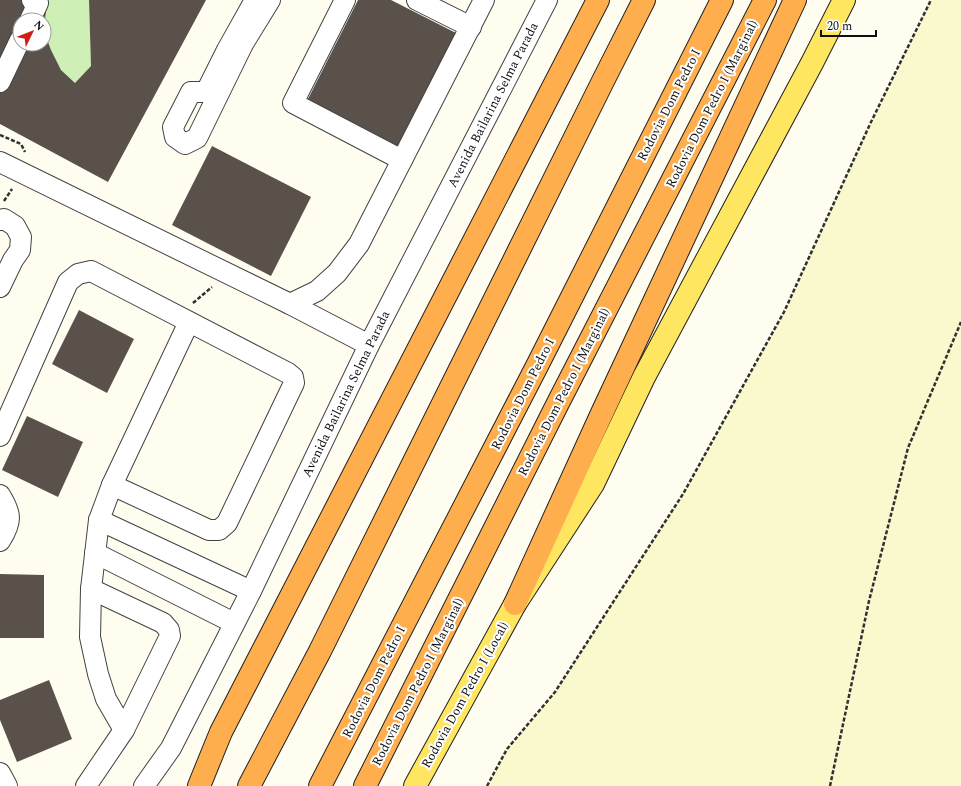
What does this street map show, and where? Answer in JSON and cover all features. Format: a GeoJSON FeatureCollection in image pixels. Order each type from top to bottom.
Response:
{"type":"FeatureCollection","features":[{"type":"Feature","properties":{"kind":"highway"},"geometry":{"type":"LineString","coordinates":[[199,786],[221,732],[598,0]]}},
{"type":"Feature","properties":{"kind":"highway"},"geometry":{"type":"LineString","coordinates":[[249,786],[320,651],[644,0]]}},
{"type":"Feature","properties":{"kind":"highway","name":"Rodovia Dom Pedro I"},"geometry":{"type":"LineString","coordinates":[[320,786],[537,366],[722,0]]}},
{"type":"Feature","properties":{"kind":"highway","name":"Rodovia Dom Pedro I (Marginal)"},"geometry":{"type":"LineString","coordinates":[[365,786],[565,389],[766,0]]}},
{"type":"Feature","properties":{"kind":"highway"},"geometry":{"type":"LineString","coordinates":[[515,604],[602,413],[795,0]]}},
{"type":"Feature","properties":{"kind":"highway"},"geometry":{"type":"LineString","coordinates":[[182,786],[221,732]]}},
{"type":"Feature","properties":{"kind":"main road","name":"Rodovia Dom Pedro I (Local)"},"geometry":{"type":"LineString","coordinates":[[415,786],[515,604],[593,484],[644,377],[844,0]]}},
{"type":"Feature","properties":{"kind":"street"},"geometry":{"type":"LineString","coordinates":[[32,0],[38,3],[34,12]]}},
{"type":"Feature","properties":{"kind":"street"},"geometry":{"type":"LineString","coordinates":[[255,0],[227,50],[206,92],[191,92],[173,127],[175,137],[185,144],[197,138],[243,44],[270,0]]}},
{"type":"Feature","properties":{"kind":"street"},"geometry":{"type":"LineString","coordinates":[[345,0],[293,103],[402,160]]}},
{"type":"Feature","properties":{"kind":"street"},"geometry":{"type":"LineString","coordinates":[[417,0],[470,27]]}},
{"type":"Feature","properties":{"kind":"street"},"geometry":{"type":"LineString","coordinates":[[290,304],[317,291],[337,273],[359,244],[484,0]]}},
{"type":"Feature","properties":{"kind":"street","name":"Avenida Bailarina Selma Parada"},"geometry":{"type":"LineString","coordinates":[[144,786],[171,748],[251,591],[369,345],[547,0]]}},
{"type":"Feature","properties":{"kind":"street"},"geometry":{"type":"LineString","coordinates":[[0,82],[14,52]]}},
{"type":"Feature","properties":{"kind":"street"},"geometry":{"type":"LineString","coordinates":[[0,162],[290,304],[369,345]]}},
{"type":"Feature","properties":{"kind":"street"},"geometry":{"type":"LineString","coordinates":[[0,220],[4,219],[15,226],[22,237],[20,250],[6,260],[0,287]]}},
{"type":"Feature","properties":{"kind":"street"},"geometry":{"type":"LineString","coordinates":[[0,436],[68,282],[78,274],[91,271],[288,373],[293,377],[294,383],[226,523],[219,530],[209,530],[112,485]]}},
{"type":"Feature","properties":{"kind":"street"},"geometry":{"type":"LineString","coordinates":[[124,730],[106,699],[98,674],[90,637],[91,589],[99,520],[112,485],[184,319]]}},
{"type":"Feature","properties":{"kind":"street"},"geometry":{"type":"LineString","coordinates":[[0,495],[8,508],[8,527],[0,541]]}},
{"type":"Feature","properties":{"kind":"street"},"geometry":{"type":"LineString","coordinates":[[99,520],[251,591]]}},
{"type":"Feature","properties":{"kind":"street"},"geometry":{"type":"LineString","coordinates":[[95,553],[234,623]]}},
{"type":"Feature","properties":{"kind":"street"},"geometry":{"type":"LineString","coordinates":[[86,786],[124,730],[170,636],[169,630],[163,623],[91,589]]}},
{"type":"Feature","properties":{"kind":"street"},"geometry":{"type":"LineString","coordinates":[[0,772],[7,786]]}},
{"type":"Feature","properties":{"kind":"path"},"geometry":{"type":"LineString","coordinates":[[487,786],[507,749],[554,692],[683,494],[784,312],[871,122],[931,0]]}},
{"type":"Feature","properties":{"kind":"path"},"geometry":{"type":"LineString","coordinates":[[0,135],[21,144],[28,158]]}},
{"type":"Feature","properties":{"kind":"path"},"geometry":{"type":"LineString","coordinates":[[0,203],[4,201],[13,188]]}},
{"type":"Feature","properties":{"kind":"path"},"geometry":{"type":"LineString","coordinates":[[184,319],[228,274]]}},
{"type":"Feature","properties":{"kind":"path"},"geometry":{"type":"LineString","coordinates":[[830,786],[869,601],[908,448],[961,322]]}},
{"type":"Feature","properties":{"kind":"green space"},"geometry":{"type":"Polygon","coordinates":[[[47,0],[89,0],[91,66],[75,83],[61,70],[52,52],[52,12],[45,12],[47,0]]]}},
{"type":"Feature","properties":{"kind":"green space"},"geometry":{"type":"Polygon","coordinates":[[[931,0],[961,0],[961,786],[487,786],[507,749],[555,692],[683,494],[784,312],[871,122],[931,0]]]}},
{"type":"Feature","properties":{"kind":"building"},"geometry":{"type":"Polygon","coordinates":[[[0,0],[47,0],[46,12],[12,12],[12,52],[52,52],[61,70],[75,83],[91,66],[89,0],[206,0],[108,182],[0,124],[0,0]]]}},
{"type":"Feature","properties":{"kind":"building"},"geometry":{"type":"Polygon","coordinates":[[[358,0],[391,0],[456,33],[398,146],[308,99],[358,0]]]}},
{"type":"Feature","properties":{"kind":"building"},"geometry":{"type":"Polygon","coordinates":[[[212,146],[311,197],[271,276],[172,225],[212,146]]]}},
{"type":"Feature","properties":{"kind":"building"},"geometry":{"type":"Polygon","coordinates":[[[79,310],[134,339],[107,393],[52,364],[79,310]]]}},
{"type":"Feature","properties":{"kind":"building"},"geometry":{"type":"Polygon","coordinates":[[[27,416],[83,442],[58,497],[2,470],[27,416]]]}},
{"type":"Feature","properties":{"kind":"building"},"geometry":{"type":"Polygon","coordinates":[[[0,574],[44,575],[44,638],[0,638],[0,574]]]}},
{"type":"Feature","properties":{"kind":"building"},"geometry":{"type":"Polygon","coordinates":[[[49,680],[72,739],[17,762],[0,720],[0,700],[49,680]]]}}]}
